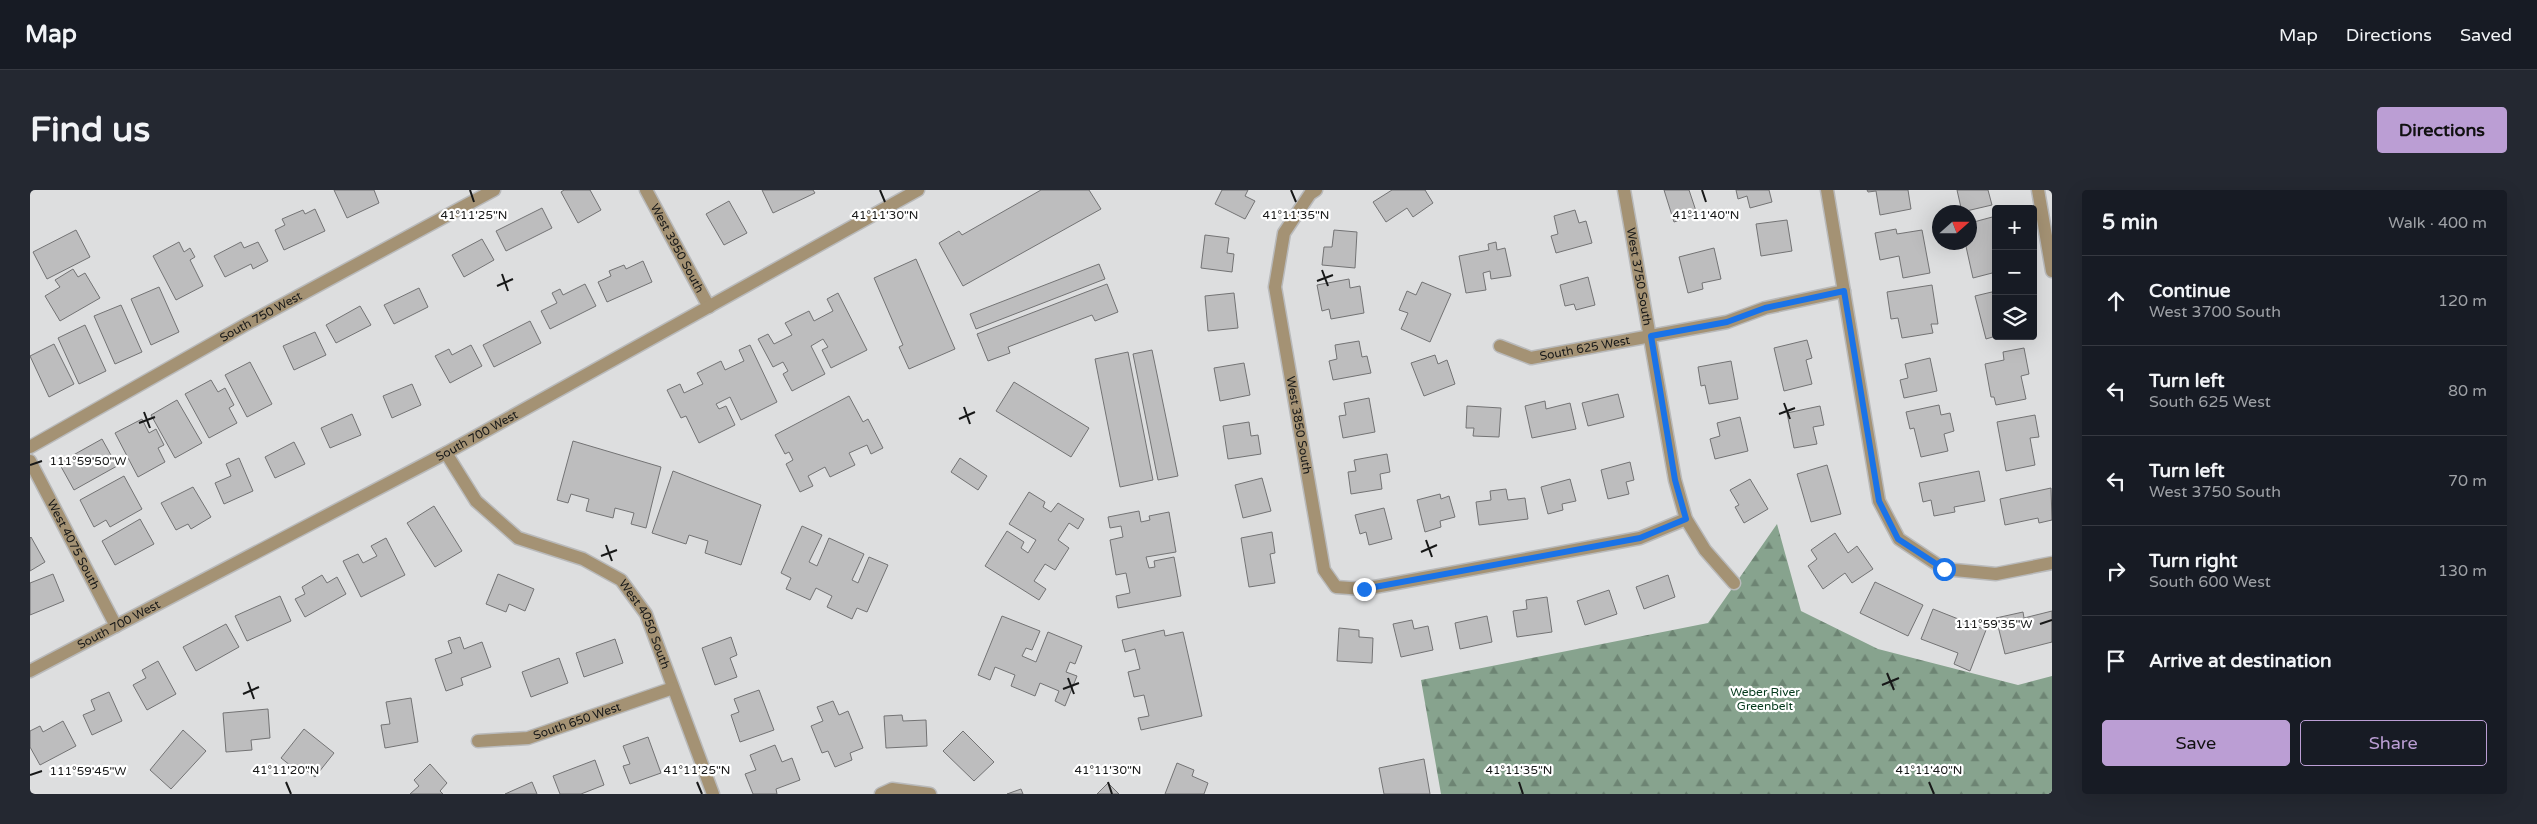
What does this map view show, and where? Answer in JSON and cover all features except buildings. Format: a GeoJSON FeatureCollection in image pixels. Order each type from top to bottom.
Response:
{"type":"FeatureCollection","features":[{"type":"Feature","properties":{"kind":"street","name":"South 750 West"},"geometry":{"type":"LineString","coordinates":[[30,447],[245,325],[494,190]]}},
{"type":"Feature","properties":{"kind":"street","name":"West 3950 South"},"geometry":{"type":"LineString","coordinates":[[646,190],[709,307]]}},
{"type":"Feature","properties":{"kind":"street","name":"South 700 West"},"geometry":{"type":"LineString","coordinates":[[30,672],[446,453],[918,190]]}},
{"type":"Feature","properties":{"kind":"street","name":"West 3850 South"},"geometry":{"type":"LineString","coordinates":[[1316,190],[1310,194],[1284,233],[1275,287],[1324,570],[1336,586],[1364,589],[1640,538],[1686,519]]}},
{"type":"Feature","properties":{"kind":"street","name":"West 3750 South"},"geometry":{"type":"LineString","coordinates":[[1624,190],[1675,480],[1686,519],[1705,550],[1734,582]]}},
{"type":"Feature","properties":{"kind":"street"},"geometry":{"type":"LineString","coordinates":[[1827,190],[1879,501],[1898,539],[1944,569],[1996,574],[2052,562]]}},
{"type":"Feature","properties":{"kind":"street"},"geometry":{"type":"LineString","coordinates":[[2038,190],[2052,271]]}},
{"type":"Feature","properties":{"kind":"street","name":"South 625 West"},"geometry":{"type":"LineString","coordinates":[[1500,346],[1531,358],[1727,322],[1765,308],[1844,291]]}},
{"type":"Feature","properties":{"kind":"street","name":"West 4050 South"},"geometry":{"type":"LineString","coordinates":[[446,453],[476,501],[518,538],[583,559],[621,580],[646,614],[713,794]]}},
{"type":"Feature","properties":{"kind":"street","name":"West 4075 South"},"geometry":{"type":"LineString","coordinates":[[30,461],[116,626]]}},
{"type":"Feature","properties":{"kind":"street","name":"South 650 West"},"geometry":{"type":"LineString","coordinates":[[478,741],[528,738],[673,688]]}},
{"type":"Feature","properties":{"kind":"street"},"geometry":{"type":"LineString","coordinates":[[881,794],[892,789],[929,793]]}},
{"type":"Feature","properties":{"kind":"green space","name":"Weber River Greenbelt"},"geometry":{"type":"Polygon","coordinates":[[[1777,524],[1801,611],[1878,649],[2018,685],[2052,676],[2052,794],[1441,794],[1421,680],[1708,623],[1777,524]]]}},
{"type":"Feature","properties":{"kind":"route"},"geometry":{"type":"LineString","coordinates":[[1364,589],[1640,538],[1686,519],[1675,480],[1651,336],[1727,322],[1765,308],[1844,291],[1879,501],[1898,539],[1944,569]]}}]}
